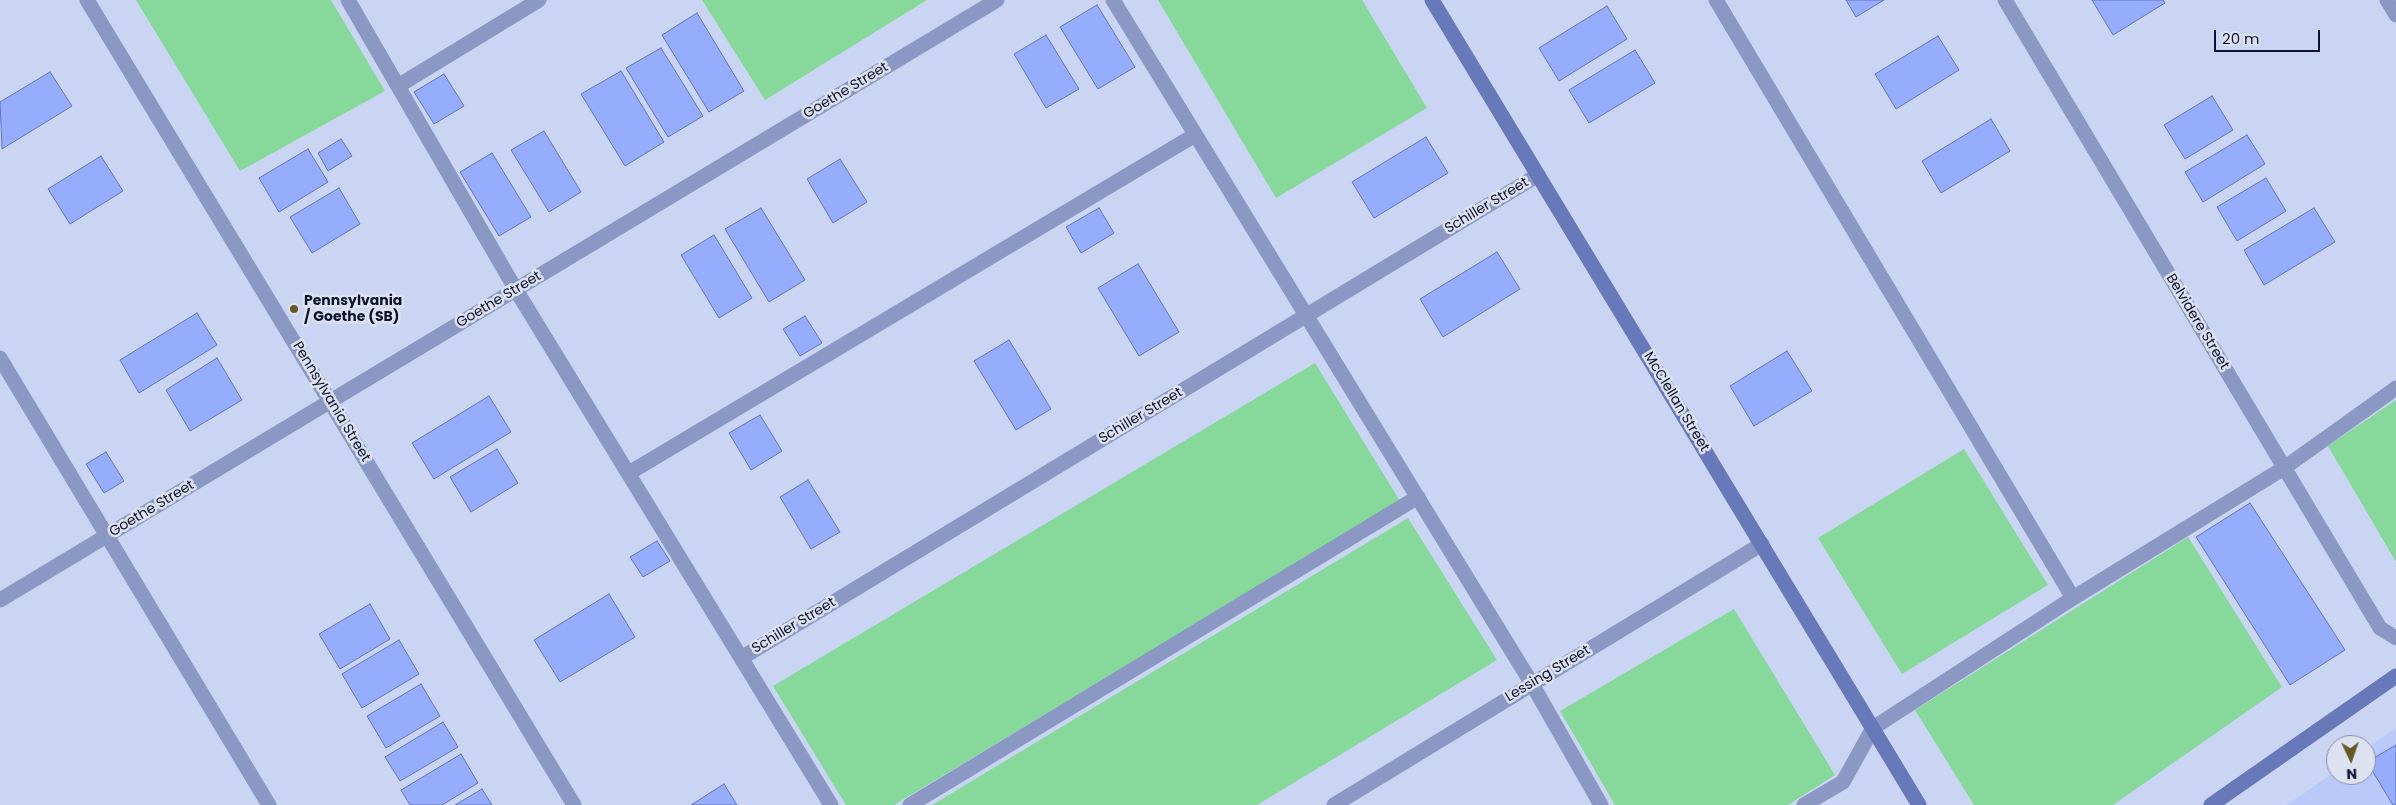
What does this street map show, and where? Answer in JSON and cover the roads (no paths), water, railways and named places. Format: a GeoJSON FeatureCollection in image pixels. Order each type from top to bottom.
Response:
{"type":"FeatureCollection","features":[{"type":"Feature","properties":{"kind":"street","name":"Pennsylvania Street"},"geometry":{"type":"LineString","coordinates":[[87,0],[574,805]]}},
{"type":"Feature","properties":{"kind":"street"},"geometry":{"type":"LineString","coordinates":[[348,0],[516,290],[743,657],[831,805]]}},
{"type":"Feature","properties":{"kind":"street"},"geometry":{"type":"LineString","coordinates":[[398,86],[539,0]]}},
{"type":"Feature","properties":{"kind":"street","name":"Goethe Street"},"geometry":{"type":"LineString","coordinates":[[0,600],[998,0]]}},
{"type":"Feature","properties":{"kind":"street"},"geometry":{"type":"LineString","coordinates":[[1113,0],[1532,684],[1601,805]]}},
{"type":"Feature","properties":{"kind":"street","name":"McClellan Street"},"geometry":{"type":"LineString","coordinates":[[1432,0],[1919,805]]}},
{"type":"Feature","properties":{"kind":"street"},"geometry":{"type":"LineString","coordinates":[[1716,0],[2073,598]]}},
{"type":"Feature","properties":{"kind":"street","name":"Belvidere Street"},"geometry":{"type":"LineString","coordinates":[[2005,0],[2380,628],[2396,638]]}},
{"type":"Feature","properties":{"kind":"street"},"geometry":{"type":"LineString","coordinates":[[2387,0],[2396,15]]}},
{"type":"Feature","properties":{"kind":"street"},"geometry":{"type":"LineString","coordinates":[[629,473],[1195,135]]}},
{"type":"Feature","properties":{"kind":"street","name":"Schiller Street"},"geometry":{"type":"LineString","coordinates":[[743,657],[1538,175]]}},
{"type":"Feature","properties":{"kind":"street"},"geometry":{"type":"LineString","coordinates":[[0,358],[269,805]]}},
{"type":"Feature","properties":{"kind":"street"},"geometry":{"type":"LineString","coordinates":[[1804,805],[1843,782],[1873,728],[2073,598],[2284,468],[2396,388]]}},
{"type":"Feature","properties":{"kind":"street"},"geometry":{"type":"LineString","coordinates":[[910,805],[1418,497]]}},
{"type":"Feature","properties":{"kind":"street","name":"Lessing Street"},"geometry":{"type":"LineString","coordinates":[[1334,805],[1762,544]]}},
{"type":"Feature","properties":{"kind":"street"},"geometry":{"type":"LineString","coordinates":[[2211,805],[2396,676]]}},
{"type":"Feature","properties":{"kind":"place","name":"Pennsylvania / Goethe (SB)"},"geometry":{"type":"Point","coordinates":[294,309]}}]}
